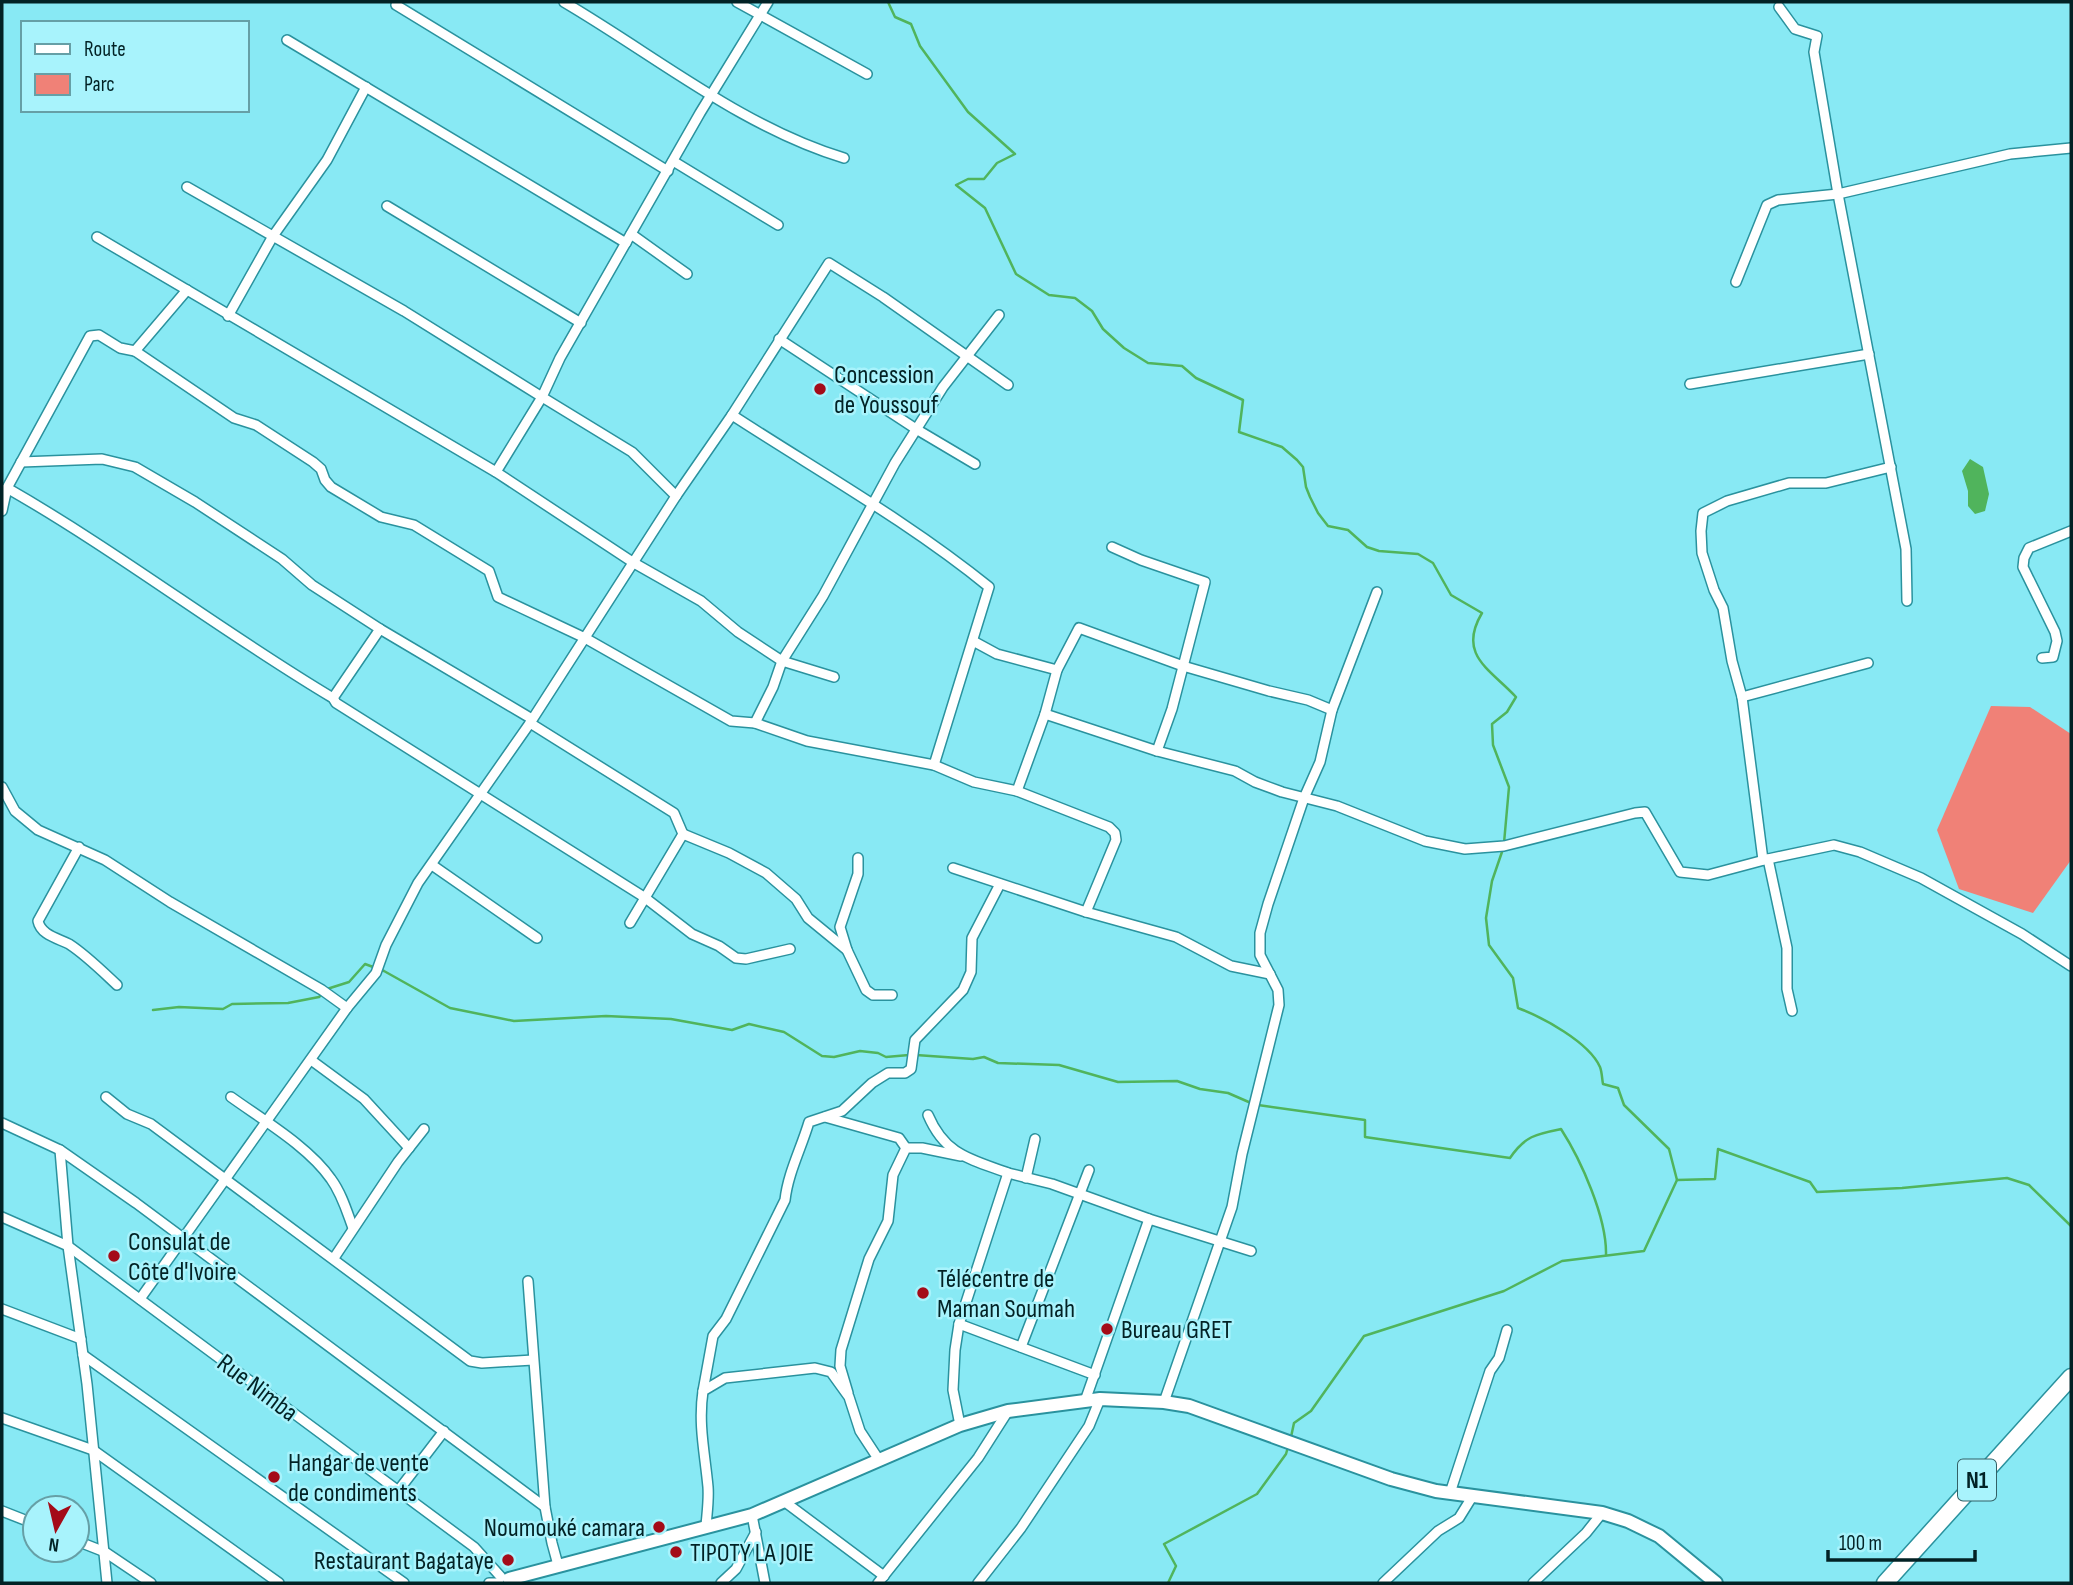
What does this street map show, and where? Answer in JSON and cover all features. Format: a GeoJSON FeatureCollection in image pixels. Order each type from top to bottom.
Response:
{"type":"FeatureCollection","features":[{"type":"Feature","properties":{"kind":"highway","name":"N1"},"geometry":{"type":"LineString","coordinates":[[1885,1583],[2071,1377]]}},
{"type":"Feature","properties":{"kind":"street"},"geometry":{"type":"LineString","coordinates":[[564,2],[748,117],[808,147],[844,158]]}},
{"type":"Feature","properties":{"kind":"street"},"geometry":{"type":"LineString","coordinates":[[737,2],[867,74]]}},
{"type":"Feature","properties":{"kind":"street"},"geometry":{"type":"LineString","coordinates":[[496,472],[542,397],[560,358],[711,94],[768,2]]}},
{"type":"Feature","properties":{"kind":"street"},"geometry":{"type":"LineString","coordinates":[[396,5],[668,171]]}},
{"type":"Feature","properties":{"kind":"street"},"geometry":{"type":"LineString","coordinates":[[1779,7],[1795,29],[1817,36],[1814,52],[1838,194],[1906,549],[1907,601]]}},
{"type":"Feature","properties":{"kind":"street"},"geometry":{"type":"LineString","coordinates":[[287,40],[687,274]]}},
{"type":"Feature","properties":{"kind":"street"},"geometry":{"type":"LineString","coordinates":[[228,316],[273,236],[327,160],[366,88]]}},
{"type":"Feature","properties":{"kind":"street"},"geometry":{"type":"LineString","coordinates":[[1736,282],[1767,205],[1778,200],[1838,194],[2010,153],[2071,148]]}},
{"type":"Feature","properties":{"kind":"street"},"geometry":{"type":"LineString","coordinates":[[673,161],[778,225]]}},
{"type":"Feature","properties":{"kind":"street"},"geometry":{"type":"LineString","coordinates":[[187,187],[404,311],[632,452],[676,496]]}},
{"type":"Feature","properties":{"kind":"street"},"geometry":{"type":"LineString","coordinates":[[387,206],[581,323]]}},
{"type":"Feature","properties":{"kind":"street"},"geometry":{"type":"LineString","coordinates":[[97,237],[496,472],[634,563],[701,601],[728,625],[782,661],[834,677]]}},
{"type":"Feature","properties":{"kind":"street"},"geometry":{"type":"LineString","coordinates":[[140,1299],[347,1008],[376,973],[386,945],[418,883],[531,721],[829,263],[883,297],[965,358],[1008,385]]}},
{"type":"Feature","properties":{"kind":"street"},"geometry":{"type":"LineString","coordinates":[[135,351],[187,290]]}},
{"type":"Feature","properties":{"kind":"street"},"geometry":{"type":"LineString","coordinates":[[755,723],[773,687],[782,661],[823,596],[871,504],[943,387],[999,315]]}},
{"type":"Feature","properties":{"kind":"street"},"geometry":{"type":"LineString","coordinates":[[2,511],[7,488],[21,462],[90,337],[99,335],[120,348],[135,351],[233,418],[256,425],[313,461],[331,487],[381,517],[414,525],[489,571],[498,597],[585,638],[731,721],[755,723],[807,740],[934,765],[974,782],[1017,791],[1109,827],[1115,833],[1116,841],[1086,912]]}},
{"type":"Feature","properties":{"kind":"street"},"geometry":{"type":"LineString","coordinates":[[779,339],[916,429],[975,464]]}},
{"type":"Feature","properties":{"kind":"street"},"geometry":{"type":"LineString","coordinates":[[1690,384],[1869,354]]}},
{"type":"Feature","properties":{"kind":"street"},"geometry":{"type":"LineString","coordinates":[[732,415],[954,559],[989,587],[934,765]]}},
{"type":"Feature","properties":{"kind":"street"},"geometry":{"type":"LineString","coordinates":[[21,462],[102,459],[135,467],[195,502],[282,559],[312,585],[674,813],[683,834],[729,853],[766,873],[796,899],[808,918],[846,950]]}},
{"type":"Feature","properties":{"kind":"street"},"geometry":{"type":"LineString","coordinates":[[1792,1011],[1787,989],[1787,948],[1766,859],[1742,696],[1732,661],[1723,608],[1702,553],[1703,513],[1727,501],[1789,483],[1826,483],[1891,467]]}},
{"type":"Feature","properties":{"kind":"street"},"geometry":{"type":"LineString","coordinates":[[7,488],[97,542],[267,659],[333,698],[336,704],[644,897],[692,934],[719,946],[736,958],[746,959],[790,949]]}},
{"type":"Feature","properties":{"kind":"street"},"geometry":{"type":"LineString","coordinates":[[2042,658],[2053,657],[2057,641],[2023,567],[2024,558],[2029,548],[2071,531]]}},
{"type":"Feature","properties":{"kind":"street"},"geometry":{"type":"LineString","coordinates":[[1112,547],[1205,582],[1157,751]]}},
{"type":"Feature","properties":{"kind":"street"},"geometry":{"type":"LineString","coordinates":[[1164,1402],[1232,1206],[1242,1154],[1279,1005],[1278,990],[1260,955],[1260,933],[1304,798],[1320,762],[1332,709],[1377,592]]}},
{"type":"Feature","properties":{"kind":"street"},"geometry":{"type":"LineString","coordinates":[[1017,791],[1045,713],[1057,670],[1079,628],[1183,666],[1269,691],[1308,699],[1332,709]]}},
{"type":"Feature","properties":{"kind":"street"},"geometry":{"type":"LineString","coordinates":[[333,698],[380,629]]}},
{"type":"Feature","properties":{"kind":"street"},"geometry":{"type":"LineString","coordinates":[[973,641],[997,654],[1057,670]]}},
{"type":"Feature","properties":{"kind":"street"},"geometry":{"type":"LineString","coordinates":[[1742,696],[1868,663]]}},
{"type":"Feature","properties":{"kind":"street"},"geometry":{"type":"LineString","coordinates":[[1045,713],[1157,751],[1235,771],[1255,782],[1337,806],[1425,841],[1465,849],[1504,846],[1635,813],[1646,813],[1679,872],[1708,875],[1766,859],[1834,845],[1860,852],[1921,878],[2022,934],[2071,966]]}},
{"type":"Feature","properties":{"kind":"street"},"geometry":{"type":"LineString","coordinates":[[2,787],[15,811],[38,830],[105,860],[347,1008]]}},
{"type":"Feature","properties":{"kind":"street"},"geometry":{"type":"LineString","coordinates":[[631,923],[683,834]]}},
{"type":"Feature","properties":{"kind":"street"},"geometry":{"type":"LineString","coordinates":[[79,847],[38,921],[39,927],[71,946],[117,985]]}},
{"type":"Feature","properties":{"kind":"street"},"geometry":{"type":"LineString","coordinates":[[858,858],[858,874],[840,927],[846,950],[866,990],[873,995],[892,995]]}},
{"type":"Feature","properties":{"kind":"street"},"geometry":{"type":"LineString","coordinates":[[432,865],[537,938]]}},
{"type":"Feature","properties":{"kind":"street"},"geometry":{"type":"LineString","coordinates":[[953,868],[1086,912],[1176,937],[1231,966],[1270,974]]}},
{"type":"Feature","properties":{"kind":"street"},"geometry":{"type":"LineString","coordinates":[[706,1526],[708,1488],[701,1427],[703,1391],[713,1336],[726,1319],[785,1200],[787,1178],[799,1155],[809,1122],[842,1111],[872,1083],[888,1073],[905,1073],[911,1069],[915,1040],[963,990],[971,972],[972,938],[1000,884]]}},
{"type":"Feature","properties":{"kind":"street"},"geometry":{"type":"LineString","coordinates":[[311,1060],[365,1099],[409,1148]]}},
{"type":"Feature","properties":{"kind":"street"},"geometry":{"type":"LineString","coordinates":[[106,1097],[127,1114],[151,1124],[227,1179],[470,1361],[482,1363],[533,1360]]}},
{"type":"Feature","properties":{"kind":"street"},"geometry":{"type":"LineString","coordinates":[[231,1097],[308,1154],[330,1177],[340,1194],[353,1228]]}},
{"type":"Feature","properties":{"kind":"street"},"geometry":{"type":"LineString","coordinates":[[928,1115],[936,1134],[961,1156]]}},
{"type":"Feature","properties":{"kind":"street"},"geometry":{"type":"LineString","coordinates":[[822,1116],[899,1139],[906,1148]]}},
{"type":"Feature","properties":{"kind":"street"},"geometry":{"type":"LineString","coordinates":[[2,1123],[60,1150],[545,1507]]}},
{"type":"Feature","properties":{"kind":"street"},"geometry":{"type":"LineString","coordinates":[[334,1258],[424,1129]]}},
{"type":"Feature","properties":{"kind":"street"},"geometry":{"type":"LineString","coordinates":[[1026,1178],[1035,1139]]}},
{"type":"Feature","properties":{"kind":"street"},"geometry":{"type":"LineString","coordinates":[[906,1148],[922,1148],[961,1156],[1149,1220],[1251,1251]]}},
{"type":"Feature","properties":{"kind":"street"},"geometry":{"type":"LineString","coordinates":[[879,1460],[860,1431],[840,1366],[841,1350],[869,1259],[888,1221],[893,1175],[906,1148]]}},
{"type":"Feature","properties":{"kind":"street"},"geometry":{"type":"LineString","coordinates":[[60,1150],[68,1246],[83,1355],[107,1583]]}},
{"type":"Feature","properties":{"kind":"street"},"geometry":{"type":"LineString","coordinates":[[1021,1347],[1089,1170]]}},
{"type":"Feature","properties":{"kind":"street"},"geometry":{"type":"LineString","coordinates":[[960,1425],[953,1390],[959,1324],[1008,1173]]}},
{"type":"Feature","properties":{"kind":"street","name":"Rue Nimba"},"geometry":{"type":"LineString","coordinates":[[2,1217],[68,1246],[474,1547],[503,1581]]}},
{"type":"Feature","properties":{"kind":"street"},"geometry":{"type":"LineString","coordinates":[[1086,1401],[1149,1220]]}},
{"type":"Feature","properties":{"kind":"street"},"geometry":{"type":"LineString","coordinates":[[527,1281],[545,1507],[558,1565]]}},
{"type":"Feature","properties":{"kind":"street"},"geometry":{"type":"LineString","coordinates":[[2,1309],[81,1339]]}},
{"type":"Feature","properties":{"kind":"street"},"geometry":{"type":"LineString","coordinates":[[959,1324],[1095,1375]]}},
{"type":"Feature","properties":{"kind":"street"},"geometry":{"type":"LineString","coordinates":[[1450,1493],[1490,1371],[1499,1358],[1507,1329]]}},
{"type":"Feature","properties":{"kind":"street"},"geometry":{"type":"LineString","coordinates":[[83,1355],[404,1583]]}},
{"type":"Feature","properties":{"kind":"street"},"geometry":{"type":"LineString","coordinates":[[703,1391],[725,1378],[815,1368],[831,1372],[849,1397]]}},
{"type":"Feature","properties":{"kind":"street"},"geometry":{"type":"LineString","coordinates":[[978,1583],[1021,1528],[1089,1426],[1100,1399]]}},
{"type":"Feature","properties":{"kind":"street"},"geometry":{"type":"LineString","coordinates":[[489,1583],[752,1515],[960,1425],[1008,1410],[1100,1399],[1189,1406],[1391,1479],[1450,1493],[1602,1513],[1628,1521],[1659,1536],[1716,1583]]}},
{"type":"Feature","properties":{"kind":"street"},"geometry":{"type":"LineString","coordinates":[[785,1502],[881,1579],[978,1458],[1008,1410]]}},
{"type":"Feature","properties":{"kind":"street"},"geometry":{"type":"LineString","coordinates":[[2,1418],[93,1450],[279,1583]]}},
{"type":"Feature","properties":{"kind":"street"},"geometry":{"type":"LineString","coordinates":[[398,1491],[444,1431]]}},
{"type":"Feature","properties":{"kind":"street"},"geometry":{"type":"LineString","coordinates":[[1383,1583],[1438,1531],[1459,1518],[1472,1497]]}},
{"type":"Feature","properties":{"kind":"street"},"geometry":{"type":"LineString","coordinates":[[2,1511],[21,1518]]}},
{"type":"Feature","properties":{"kind":"street"},"geometry":{"type":"LineString","coordinates":[[1533,1583],[1586,1533],[1602,1513]]}},
{"type":"Feature","properties":{"kind":"street"},"geometry":{"type":"LineString","coordinates":[[752,1515],[765,1583]]}},
{"type":"Feature","properties":{"kind":"street"},"geometry":{"type":"LineString","coordinates":[[721,1583],[736,1569],[756,1532]]}},
{"type":"Feature","properties":{"kind":"street"},"geometry":{"type":"LineString","coordinates":[[91,1546],[105,1552],[151,1583]]}},
{"type":"Feature","properties":{"kind":"green space"},"geometry":{"type":"Polygon","coordinates":[[[1991,706],[2030,707],[2071,734],[2071,860],[2033,913],[1959,889],[1937,830],[1991,706]]]}},
{"type":"Feature","properties":{"kind":"shaded area"},"geometry":{"type":"Polygon","coordinates":[[[1970,459],[1983,467],[1989,494],[1985,511],[1975,514],[1968,506],[1968,491],[1962,471],[1970,459]]]}},
{"type":"Feature","properties":{"kind":"waterway"},"geometry":{"type":"LineString","coordinates":[[888,2],[895,17],[911,24],[920,46],[968,112],[1015,154],[997,163],[984,179],[968,179],[956,185],[985,208],[1016,274],[1049,295],[1075,298],[1092,311],[1103,329],[1124,348],[1148,363],[1182,366],[1196,378],[1243,400],[1239,432],[1282,447],[1297,460],[1303,467],[1310,497],[1328,526],[1348,530],[1367,547],[1379,551],[1418,554],[1433,563],[1451,595],[1482,613],[1475,628],[1475,651],[1487,669],[1516,697],[1507,712],[1492,724],[1493,745],[1509,787],[1504,843]]}},
{"type":"Feature","properties":{"kind":"waterway"},"geometry":{"type":"LineString","coordinates":[[1503,849],[1492,881],[1486,918],[1489,945],[1513,978],[1518,1008],[1552,1024],[1586,1048],[1600,1067],[1603,1084],[1618,1088],[1624,1105],[1669,1149],[1677,1180]]}},
{"type":"Feature","properties":{"kind":"waterway"},"geometry":{"type":"LineString","coordinates":[[327,989],[349,982],[365,964],[384,971],[450,1008],[514,1021],[606,1016],[671,1019],[732,1030],[749,1024],[784,1032],[822,1056],[834,1057],[860,1051],[886,1057],[909,1055]]}},
{"type":"Feature","properties":{"kind":"waterway"},"geometry":{"type":"LineString","coordinates":[[153,1010],[179,1007],[223,1009],[232,1004],[288,1003],[319,997],[322,994]]}},
{"type":"Feature","properties":{"kind":"waterway"},"geometry":{"type":"LineString","coordinates":[[916,1055],[973,1059],[984,1057],[998,1063],[1059,1065],[1118,1082],[1177,1081],[1200,1089],[1228,1093],[1251,1103]]}},
{"type":"Feature","properties":{"kind":"waterway"},"geometry":{"type":"LineString","coordinates":[[1258,1105],[1365,1120],[1365,1137],[1510,1158],[1532,1137],[1561,1129],[1591,1190],[1602,1224],[1606,1255]]}},
{"type":"Feature","properties":{"kind":"waterway"},"geometry":{"type":"LineString","coordinates":[[1291,1437],[1294,1423],[1311,1411],[1364,1336],[1504,1291],[1562,1261],[1644,1251],[1677,1180],[1715,1179],[1718,1149],[1810,1182],[1817,1192],[1902,1188],[2007,1178],[2029,1185],[2071,1226]]}},
{"type":"Feature","properties":{"kind":"waterway"},"geometry":{"type":"LineString","coordinates":[[1168,1583],[1176,1566],[1164,1544],[1257,1494],[1286,1454],[1288,1447]]}},
{"type":"Feature","properties":{"kind":"place","name":"Concession de Youssouf"},"geometry":{"type":"Point","coordinates":[820,389]}},
{"type":"Feature","properties":{"kind":"place","name":"Consulat de Côte d'Ivoire"},"geometry":{"type":"Point","coordinates":[114,1256]}},
{"type":"Feature","properties":{"kind":"place","name":"Télécentre de Maman Soumah"},"geometry":{"type":"Point","coordinates":[923,1293]}},
{"type":"Feature","properties":{"kind":"place","name":"Bureau GRET"},"geometry":{"type":"Point","coordinates":[1107,1329]}},
{"type":"Feature","properties":{"kind":"place","name":"Hangar de vente de condiments"},"geometry":{"type":"Point","coordinates":[274,1477]}},
{"type":"Feature","properties":{"kind":"place","name":"Noumouké camara"},"geometry":{"type":"Point","coordinates":[659,1527]}},
{"type":"Feature","properties":{"kind":"place","name":"TIPOTY LA JOIE"},"geometry":{"type":"Point","coordinates":[676,1552]}},
{"type":"Feature","properties":{"kind":"place","name":"Restaurant Bagataye"},"geometry":{"type":"Point","coordinates":[508,1560]}}]}
